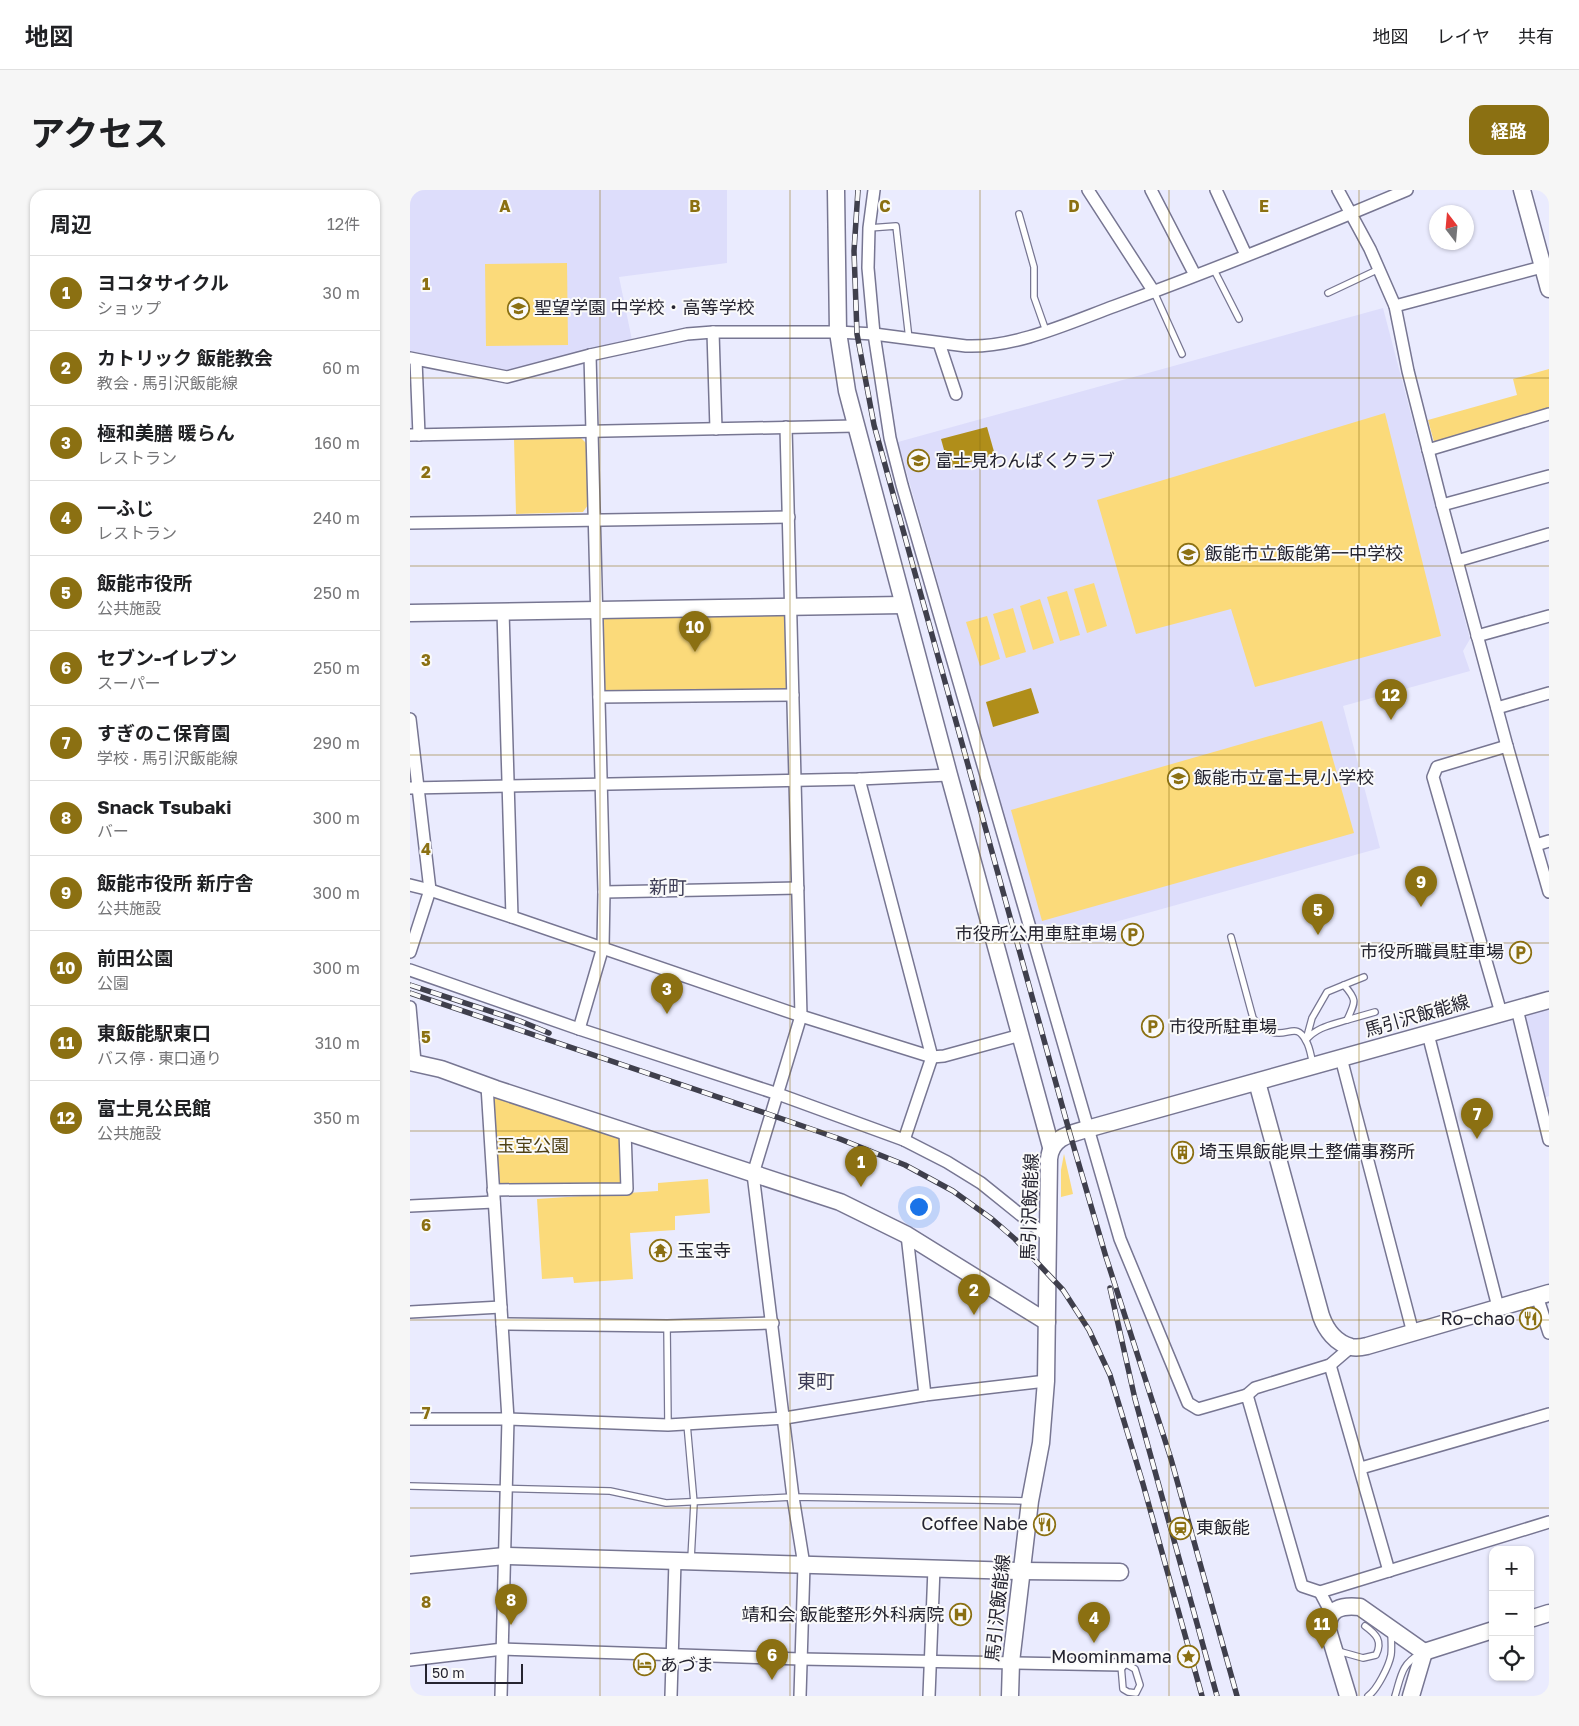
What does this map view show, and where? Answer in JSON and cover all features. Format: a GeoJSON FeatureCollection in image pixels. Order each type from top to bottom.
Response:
{"type":"FeatureCollection","features":[{"type":"Feature","properties":{"kind":"street"},"geometry":{"type":"LineString","coordinates":[[836,190],[838,332],[847,391],[949,775],[1052,1147]]}},
{"type":"Feature","properties":{"kind":"street"},"geometry":{"type":"LineString","coordinates":[[874,190],[869,228],[868,268],[874,334],[890,438],[902,486],[1120,1239],[1188,1403],[1198,1408],[1247,1395],[1255,1388],[1330,1365],[1351,1347]]}},
{"type":"Feature","properties":{"kind":"street"},"geometry":{"type":"LineString","coordinates":[[1088,190],[1154,292]]}},
{"type":"Feature","properties":{"kind":"street"},"geometry":{"type":"LineString","coordinates":[[1151,190],[1195,275]]}},
{"type":"Feature","properties":{"kind":"street"},"geometry":{"type":"LineString","coordinates":[[1216,190],[1246,255]]}},
{"type":"Feature","properties":{"kind":"street"},"geometry":{"type":"LineString","coordinates":[[1338,190],[1352,213],[1395,306],[1408,371],[1442,505],[1496,708],[1549,892]]}},
{"type":"Feature","properties":{"kind":"street"},"geometry":{"type":"LineString","coordinates":[[855,426],[414,435],[413,359],[507,377],[676,335],[713,332],[838,332],[874,334],[910,340],[980,347],[998,345],[1046,331],[1154,292],[1407,190]]}},
{"type":"Feature","properties":{"kind":"street"},"geometry":{"type":"LineString","coordinates":[[1522,190],[1544,261],[1549,289]]}},
{"type":"Feature","properties":{"kind":"street"},"geometry":{"type":"LineString","coordinates":[[1395,306],[1544,261]]}},
{"type":"Feature","properties":{"kind":"street"},"geometry":{"type":"LineString","coordinates":[[713,332],[716,429]]}},
{"type":"Feature","properties":{"kind":"street"},"geometry":{"type":"LineString","coordinates":[[939,343],[956,394]]}},
{"type":"Feature","properties":{"kind":"street"},"geometry":{"type":"LineString","coordinates":[[578,1029],[603,947],[604,892],[590,355]]}},
{"type":"Feature","properties":{"kind":"street"},"geometry":{"type":"LineString","coordinates":[[1428,450],[1549,414]]}},
{"type":"Feature","properties":{"kind":"street"},"geometry":{"type":"LineString","coordinates":[[786,427],[801,1016],[753,1174],[804,1564],[800,1696]]}},
{"type":"Feature","properties":{"kind":"street"},"geometry":{"type":"LineString","coordinates":[[1442,505],[1549,476]]}},
{"type":"Feature","properties":{"kind":"street"},"geometry":{"type":"LineString","coordinates":[[410,523],[788,517]]}},
{"type":"Feature","properties":{"kind":"street"},"geometry":{"type":"LineString","coordinates":[[1457,561],[1549,534]]}},
{"type":"Feature","properties":{"kind":"street"},"geometry":{"type":"LineString","coordinates":[[410,613],[903,605]]}},
{"type":"Feature","properties":{"kind":"street"},"geometry":{"type":"LineString","coordinates":[[503,611],[512,917]]}},
{"type":"Feature","properties":{"kind":"street"},"geometry":{"type":"LineString","coordinates":[[1478,636],[1549,616]]}},
{"type":"Feature","properties":{"kind":"street"},"geometry":{"type":"LineString","coordinates":[[1496,708],[1549,693]]}},
{"type":"Feature","properties":{"kind":"street"},"geometry":{"type":"LineString","coordinates":[[599,697],[793,695]]}},
{"type":"Feature","properties":{"kind":"street"},"geometry":{"type":"LineString","coordinates":[[410,719],[414,788],[430,890],[410,952]]}},
{"type":"Feature","properties":{"kind":"street"},"geometry":{"type":"LineString","coordinates":[[1501,1013],[1433,777],[1437,767],[1507,746]]}},
{"type":"Feature","properties":{"kind":"street"},"geometry":{"type":"LineString","coordinates":[[414,788],[795,781],[949,775]]}},
{"type":"Feature","properties":{"kind":"street"},"geometry":{"type":"LineString","coordinates":[[859,779],[932,1057],[904,1140]]}},
{"type":"Feature","properties":{"kind":"street"},"geometry":{"type":"LineString","coordinates":[[1536,845],[1549,841]]}},
{"type":"Feature","properties":{"kind":"street"},"geometry":{"type":"LineString","coordinates":[[410,885],[603,947],[801,1016],[932,1057],[944,1056],[1021,1035]]}},
{"type":"Feature","properties":{"kind":"street"},"geometry":{"type":"LineString","coordinates":[[604,892],[798,888]]}},
{"type":"Feature","properties":{"kind":"street"},"geometry":{"type":"LineString","coordinates":[[410,970],[578,1029],[778,1094],[904,1140],[981,1182],[1048,1237]]}},
{"type":"Feature","properties":{"kind":"street","name":"馬引沢飯能線"},"geometry":{"type":"LineString","coordinates":[[1010,1696],[1011,1662],[1030,1501],[1041,1443],[1046,1381],[1049,1159],[1052,1147],[1060,1138],[1088,1129],[1549,1000]]}},
{"type":"Feature","properties":{"kind":"street"},"geometry":{"type":"LineString","coordinates":[[410,1007],[412,1062],[441,1069],[487,1086],[840,1202],[907,1235],[1048,1322]]}},
{"type":"Feature","properties":{"kind":"street"},"geometry":{"type":"LineString","coordinates":[[1518,1009],[1549,1140]]}},
{"type":"Feature","properties":{"kind":"street"},"geometry":{"type":"LineString","coordinates":[[1428,1034],[1498,1307]]}},
{"type":"Feature","properties":{"kind":"street"},"geometry":{"type":"LineString","coordinates":[[1341,1058],[1413,1333]]}},
{"type":"Feature","properties":{"kind":"street"},"geometry":{"type":"LineString","coordinates":[[1257,1082],[1321,1316],[1326,1328],[1335,1338],[1351,1347],[1367,1346],[1543,1294],[1549,1334]]}},
{"type":"Feature","properties":{"kind":"street"},"geometry":{"type":"LineString","coordinates":[[487,1086],[508,1419],[508,1488],[501,1696]]}},
{"type":"Feature","properties":{"kind":"street"},"geometry":{"type":"LineString","coordinates":[[493,1190],[627,1189],[625,1131]]}},
{"type":"Feature","properties":{"kind":"street"},"geometry":{"type":"LineString","coordinates":[[410,1206],[494,1202]]}},
{"type":"Feature","properties":{"kind":"street"},"geometry":{"type":"LineString","coordinates":[[907,1235],[925,1395]]}},
{"type":"Feature","properties":{"kind":"street"},"geometry":{"type":"LineString","coordinates":[[410,1312],[501,1307]]}},
{"type":"Feature","properties":{"kind":"street"},"geometry":{"type":"LineString","coordinates":[[502,1324],[667,1326],[773,1323]]}},
{"type":"Feature","properties":{"kind":"street"},"geometry":{"type":"LineString","coordinates":[[1330,1365],[1389,1571]]}},
{"type":"Feature","properties":{"kind":"street"},"geometry":{"type":"LineString","coordinates":[[410,1419],[508,1419],[668,1425],[687,1424],[785,1418],[925,1395],[1046,1381]]}},
{"type":"Feature","properties":{"kind":"street"},"geometry":{"type":"LineString","coordinates":[[1247,1395],[1302,1586],[1320,1592],[1549,1522]]}},
{"type":"Feature","properties":{"kind":"street"},"geometry":{"type":"LineString","coordinates":[[1361,1468],[1549,1414]]}},
{"type":"Feature","properties":{"kind":"street"},"geometry":{"type":"LineString","coordinates":[[410,1565],[505,1556],[1022,1571],[1120,1572]]}},
{"type":"Feature","properties":{"kind":"street"},"geometry":{"type":"LineString","coordinates":[[671,1696],[672,1655],[683,1561]]}},
{"type":"Feature","properties":{"kind":"street"},"geometry":{"type":"LineString","coordinates":[[929,1696],[934,1568]]}},
{"type":"Feature","properties":{"kind":"street"},"geometry":{"type":"LineString","coordinates":[[1320,1592],[1331,1613]]}},
{"type":"Feature","properties":{"kind":"street"},"geometry":{"type":"LineString","coordinates":[[1348,1696],[1328,1630],[1331,1613],[1349,1606],[1360,1607],[1424,1652]]}},
{"type":"Feature","properties":{"kind":"street"},"geometry":{"type":"LineString","coordinates":[[1534,1618],[1549,1613]]}},
{"type":"Feature","properties":{"kind":"street"},"geometry":{"type":"LineString","coordinates":[[1424,1652],[1489,1631]]}},
{"type":"Feature","properties":{"kind":"street"},"geometry":{"type":"LineString","coordinates":[[410,1660],[503,1649],[801,1659],[1121,1665]]}},
{"type":"Feature","properties":{"kind":"street"},"geometry":{"type":"LineString","coordinates":[[1411,1696],[1424,1652]]}},
{"type":"Feature","properties":{"kind":"lane"},"geometry":{"type":"LineString","coordinates":[[1019,214],[1034,267],[1034,297],[1046,331]]}},
{"type":"Feature","properties":{"kind":"lane"},"geometry":{"type":"LineString","coordinates":[[869,228],[896,226],[910,340]]}},
{"type":"Feature","properties":{"kind":"lane"},"geometry":{"type":"LineString","coordinates":[[1213,268],[1239,319]]}},
{"type":"Feature","properties":{"kind":"lane"},"geometry":{"type":"LineString","coordinates":[[1328,293],[1379,269]]}},
{"type":"Feature","properties":{"kind":"lane"},"geometry":{"type":"LineString","coordinates":[[1154,292],[1182,354]]}},
{"type":"Feature","properties":{"kind":"lane"},"geometry":{"type":"LineString","coordinates":[[1231,937],[1253,1018],[1267,1030],[1279,1033],[1292,1030],[1299,1032],[1306,1040],[1314,1066]]}},
{"type":"Feature","properties":{"kind":"lane"},"geometry":{"type":"LineString","coordinates":[[1306,1040],[1312,1018],[1327,992],[1364,977]]}},
{"type":"Feature","properties":{"kind":"lane"},"geometry":{"type":"LineString","coordinates":[[1344,985],[1353,995],[1354,1003],[1347,1020]]}},
{"type":"Feature","properties":{"kind":"lane"},"geometry":{"type":"LineString","coordinates":[[1306,1040],[1319,1028],[1374,1012]]}},
{"type":"Feature","properties":{"kind":"lane"},"geometry":{"type":"LineString","coordinates":[[667,1326],[668,1425]]}},
{"type":"Feature","properties":{"kind":"lane"},"geometry":{"type":"LineString","coordinates":[[683,1561],[694,1503],[687,1424]]}},
{"type":"Feature","properties":{"kind":"lane"},"geometry":{"type":"LineString","coordinates":[[410,1486],[610,1491],[666,1503],[794,1497],[1030,1501]]}},
{"type":"Feature","properties":{"kind":"lane"},"geometry":{"type":"LineString","coordinates":[[1334,1650],[1363,1658],[1376,1655],[1379,1644],[1378,1637],[1365,1626]]}},
{"type":"Feature","properties":{"kind":"lane"},"geometry":{"type":"LineString","coordinates":[[1368,1696],[1374,1692],[1389,1661],[1391,1629]]}},
{"type":"Feature","properties":{"kind":"lane"},"geometry":{"type":"LineString","coordinates":[[1395,1696],[1403,1668],[1410,1660],[1424,1652]]}},
{"type":"Feature","properties":{"kind":"lane"},"geometry":{"type":"LineString","coordinates":[[1121,1665],[1128,1665],[1135,1669],[1140,1685],[1137,1694],[1123,1689],[1121,1665]]}},
{"type":"Feature","properties":{"kind":"shaded area","name":"聖望学園 中学校・高等学校"},"geometry":{"type":"Polygon","coordinates":[[[410,190],[727,190],[727,263],[619,277],[632,340],[511,373],[410,352],[410,190]]]}},
{"type":"Feature","properties":{"kind":"shaded area","name":"飯能市立飯能第一中学校"},"geometry":{"type":"Polygon","coordinates":[[[1383,308],[1470,639],[1463,651],[1470,671],[1343,706],[1380,848],[1040,943],[898,442],[1383,308]]]}},
{"type":"Feature","properties":{"kind":"shaded area"},"geometry":{"type":"Polygon","coordinates":[[[987,427],[995,455],[949,468],[941,439],[987,427]]]}},
{"type":"Feature","properties":{"kind":"shaded area"},"geometry":{"type":"Polygon","coordinates":[[[1031,688],[1039,713],[993,727],[986,702],[1031,688]]]}},
{"type":"Feature","properties":{"kind":"shaded area"},"geometry":{"type":"Polygon","coordinates":[[[1549,1008],[1549,1096],[1543,1098],[1523,1015],[1549,1008]]]}},
{"type":"Feature","properties":{"kind":"green space"},"geometry":{"type":"Polygon","coordinates":[[[567,263],[568,345],[486,346],[485,264],[567,263]]]}},
{"type":"Feature","properties":{"kind":"green space"},"geometry":{"type":"Polygon","coordinates":[[[1549,369],[1549,409],[1434,442],[1428,420],[1517,395],[1513,379],[1549,369]]]}},
{"type":"Feature","properties":{"kind":"green space"},"geometry":{"type":"Polygon","coordinates":[[[1385,413],[1441,636],[1255,687],[1231,609],[1136,634],[1097,500],[1385,413]]]}},
{"type":"Feature","properties":{"kind":"green space"},"geometry":{"type":"Polygon","coordinates":[[[580,437],[588,445],[588,505],[583,512],[516,514],[514,439],[580,437]]]}},
{"type":"Feature","properties":{"kind":"green space"},"geometry":{"type":"Polygon","coordinates":[[[1094,583],[1107,626],[1087,633],[1074,589],[1094,583]]]}},
{"type":"Feature","properties":{"kind":"green space"},"geometry":{"type":"Polygon","coordinates":[[[1067,591],[1080,635],[1060,641],[1047,597],[1067,591]]]}},
{"type":"Feature","properties":{"kind":"green space"},"geometry":{"type":"Polygon","coordinates":[[[1040,599],[1054,643],[1033,650],[1020,606],[1040,599]]]}},
{"type":"Feature","properties":{"kind":"green space"},"geometry":{"type":"Polygon","coordinates":[[[791,607],[793,695],[599,697],[597,610],[791,607]]]}},
{"type":"Feature","properties":{"kind":"green space"},"geometry":{"type":"Polygon","coordinates":[[[1013,608],[1026,652],[1006,658],[993,614],[1013,608]]]}},
{"type":"Feature","properties":{"kind":"green space"},"geometry":{"type":"Polygon","coordinates":[[[987,616],[1000,659],[980,666],[966,622],[987,616]]]}},
{"type":"Feature","properties":{"kind":"green space"},"geometry":{"type":"Polygon","coordinates":[[[1322,721],[1354,833],[1042,921],[1011,810],[1322,721]]]}},
{"type":"Feature","properties":{"kind":"green space","name":"玉宝公園"},"geometry":{"type":"Polygon","coordinates":[[[487,1095],[625,1131],[627,1189],[493,1190],[487,1095]]]}},
{"type":"Feature","properties":{"kind":"green space"},"geometry":{"type":"Polygon","coordinates":[[[1064,1154],[1073,1194],[1061,1197],[1061,1170],[1064,1154]]]}},
{"type":"Feature","properties":{"kind":"green space"},"geometry":{"type":"Polygon","coordinates":[[[708,1179],[710,1213],[675,1216],[675,1230],[630,1233],[633,1279],[574,1283],[573,1277],[542,1279],[537,1199],[658,1191],[658,1183],[708,1179]]]}},
{"type":"Feature","properties":{"kind":"railway"},"geometry":{"type":"LineString","coordinates":[[858,190],[854,251],[857,334],[874,425],[1070,1134],[1106,1257],[1171,1459],[1237,1696]]}},
{"type":"Feature","properties":{"kind":"railway"},"geometry":{"type":"LineString","coordinates":[[410,985],[520,1021],[549,1033]]}},
{"type":"Feature","properties":{"kind":"railway"},"geometry":{"type":"LineString","coordinates":[[410,993],[771,1115],[840,1139],[905,1165],[953,1191],[992,1219],[1015,1239],[1063,1290],[1089,1330],[1110,1375],[1143,1484],[1202,1696]]}},
{"type":"Feature","properties":{"kind":"railway"},"geometry":{"type":"LineString","coordinates":[[1110,1288],[1135,1399],[1217,1696]]}},
{"type":"Feature","properties":{"kind":"place","name":"聖望学園 中学校・高等学校"},"geometry":{"type":"Point","coordinates":[518,308]}},
{"type":"Feature","properties":{"kind":"place","name":"富士見わんぱくクラブ"},"geometry":{"type":"Point","coordinates":[919,461]}},
{"type":"Feature","properties":{"kind":"place","name":"飯能市立飯能第一中学校"},"geometry":{"type":"Point","coordinates":[1189,554]}},
{"type":"Feature","properties":{"kind":"place","name":"前田公園"},"geometry":{"type":"Point","coordinates":[695,652]}},
{"type":"Feature","properties":{"kind":"place","name":"富士見公民館"},"geometry":{"type":"Point","coordinates":[1391,720]}},
{"type":"Feature","properties":{"kind":"place","name":"飯能市立富士見小学校"},"geometry":{"type":"Point","coordinates":[1178,778]}},
{"type":"Feature","properties":{"kind":"place","name":"飯能市役所 新庁舎"},"geometry":{"type":"Point","coordinates":[1421,907]}},
{"type":"Feature","properties":{"kind":"place","name":"市役所公用車駐車場"},"geometry":{"type":"Point","coordinates":[1133,934]}},
{"type":"Feature","properties":{"kind":"place","name":"飯能市役所"},"geometry":{"type":"Point","coordinates":[1318,935]}},
{"type":"Feature","properties":{"kind":"place","name":"市役所職員駐車場"},"geometry":{"type":"Point","coordinates":[1520,952]}},
{"type":"Feature","properties":{"kind":"place","name":"極和美膳 暖らん"},"geometry":{"type":"Point","coordinates":[667,1014]}},
{"type":"Feature","properties":{"kind":"place","name":"市役所駐車場"},"geometry":{"type":"Point","coordinates":[1153,1027]}},
{"type":"Feature","properties":{"kind":"place","name":"すぎのこ保育園"},"geometry":{"type":"Point","coordinates":[1477,1139]}},
{"type":"Feature","properties":{"kind":"place","name":"埼玉県飯能県土整備事務所"},"geometry":{"type":"Point","coordinates":[1183,1152]}},
{"type":"Feature","properties":{"kind":"place","name":"ヨコタサイクル"},"geometry":{"type":"Point","coordinates":[861,1187]}},
{"type":"Feature","properties":{"kind":"place","name":"玉宝寺"},"geometry":{"type":"Point","coordinates":[661,1251]}},
{"type":"Feature","properties":{"kind":"place","name":"カトリック 飯能教会"},"geometry":{"type":"Point","coordinates":[974,1315]}},
{"type":"Feature","properties":{"kind":"place","name":"Ro−chao"},"geometry":{"type":"Point","coordinates":[1531,1319]}},
{"type":"Feature","properties":{"kind":"place","name":"Coffee Nabe"},"geometry":{"type":"Point","coordinates":[1044,1524]}},
{"type":"Feature","properties":{"kind":"place","name":"東飯能"},"geometry":{"type":"Point","coordinates":[1180,1528]}},
{"type":"Feature","properties":{"kind":"place","name":"靖和会 飯能整形外科病院"},"geometry":{"type":"Point","coordinates":[960,1615]}},
{"type":"Feature","properties":{"kind":"place","name":"Snack Tsubaki"},"geometry":{"type":"Point","coordinates":[511,1625]}},
{"type":"Feature","properties":{"kind":"place","name":"一ふじ"},"geometry":{"type":"Point","coordinates":[1094,1643]}},
{"type":"Feature","properties":{"kind":"place","name":"東飯能駅東口"},"geometry":{"type":"Point","coordinates":[1322,1649]}},
{"type":"Feature","properties":{"kind":"place","name":"Moominmama"},"geometry":{"type":"Point","coordinates":[1188,1657]}},
{"type":"Feature","properties":{"kind":"place","name":"あづま"},"geometry":{"type":"Point","coordinates":[644,1665]}},
{"type":"Feature","properties":{"kind":"place","name":"セブン-イレブン"},"geometry":{"type":"Point","coordinates":[772,1680]}},
{"type":"Feature","properties":{"kind":"district","name":"新町"},"geometry":{"type":"Point","coordinates":[668,887]}},
{"type":"Feature","properties":{"kind":"district","name":"東町"},"geometry":{"type":"Point","coordinates":[816,1381]}}]}
